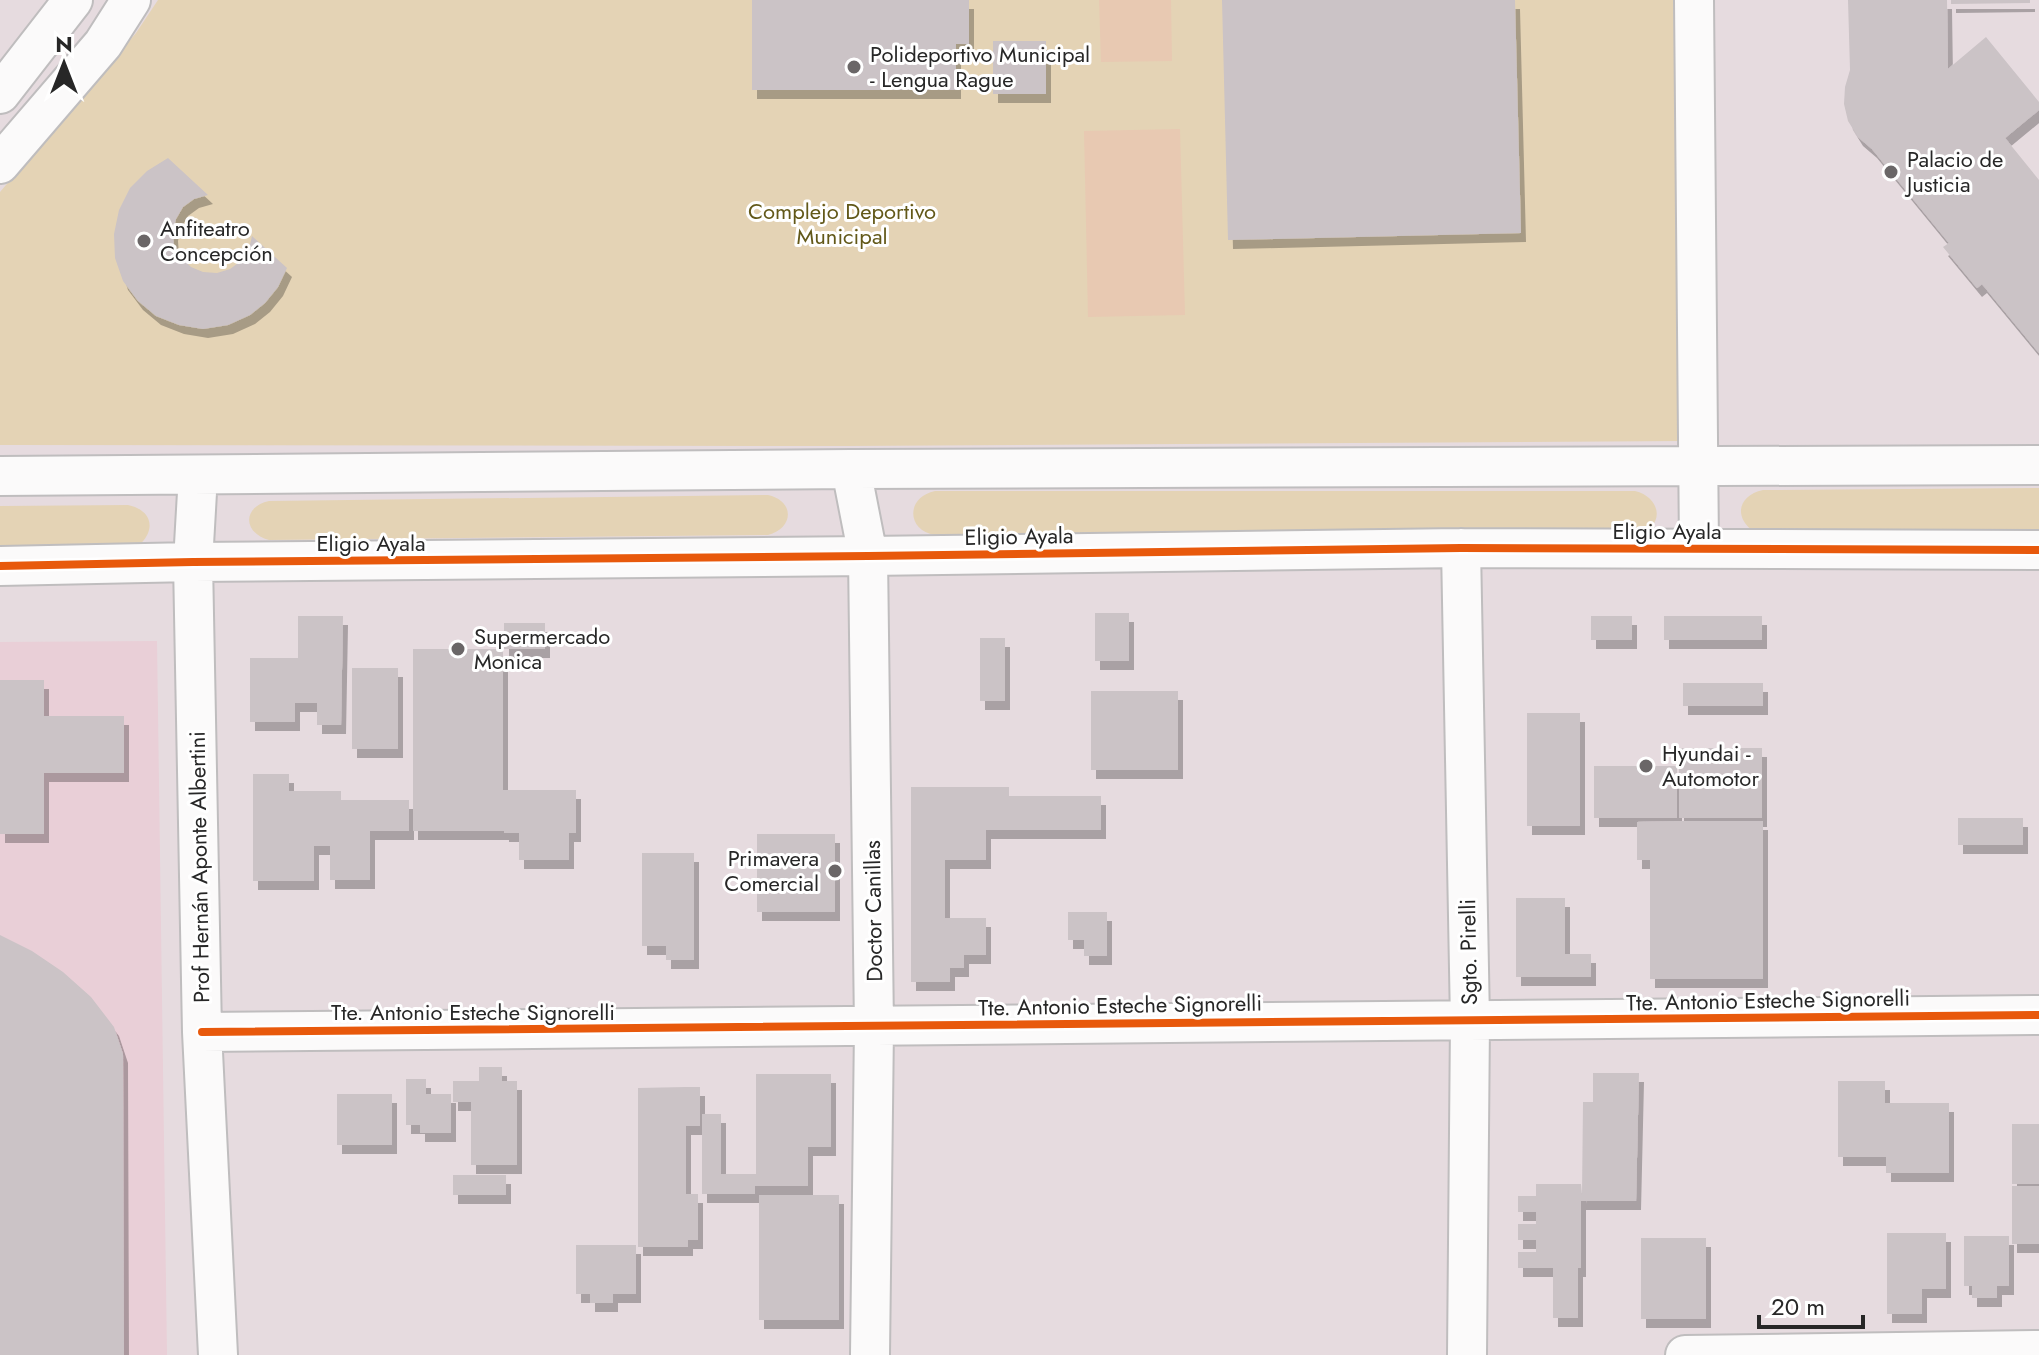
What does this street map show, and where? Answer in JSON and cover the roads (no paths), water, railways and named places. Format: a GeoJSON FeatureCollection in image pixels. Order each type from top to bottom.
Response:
{"type":"FeatureCollection","features":[{"type":"Feature","properties":{"kind":"street"},"geometry":{"type":"LineString","coordinates":[[0,94],[73,0]]}},
{"type":"Feature","properties":{"kind":"street"},"geometry":{"type":"LineString","coordinates":[[0,164],[103,44],[131,0]]}},
{"type":"Feature","properties":{"kind":"street"},"geometry":{"type":"LineString","coordinates":[[1694,0],[1699,548]]}},
{"type":"Feature","properties":{"kind":"street"},"geometry":{"type":"LineString","coordinates":[[0,476],[851,469],[2039,465]]}},
{"type":"Feature","properties":{"kind":"street","name":"Doctor Canillas"},"geometry":{"type":"LineString","coordinates":[[851,469],[868,556],[874,1027],[870,1355]]}},
{"type":"Feature","properties":{"kind":"street","name":"Prof Hernán Aponte Albertini"},"geometry":{"type":"LineString","coordinates":[[198,475],[193,562],[202,1032],[218,1355]]}},
{"type":"Feature","properties":{"kind":"street","name":"Eligio Ayala"},"geometry":{"type":"LineString","coordinates":[[0,566],[1461,548],[2039,550]]}},
{"type":"Feature","properties":{"kind":"street","name":"Sgto. Pirelli"},"geometry":{"type":"LineString","coordinates":[[1461,548],[1470,1021],[1467,1355]]}},
{"type":"Feature","properties":{"kind":"street","name":"Tte. Antonio Esteche Signorelli"},"geometry":{"type":"LineString","coordinates":[[202,1032],[2039,1015]]}},
{"type":"Feature","properties":{"kind":"street"},"geometry":{"type":"LineString","coordinates":[[1685,1355],[2039,1350]]}},
{"type":"Feature","properties":{"kind":"place","name":"Polideportivo Municipal - Lengua Rague"},"geometry":{"type":"Point","coordinates":[854,67]}},
{"type":"Feature","properties":{"kind":"place","name":"Palacio de Justicia"},"geometry":{"type":"Point","coordinates":[1891,172]}},
{"type":"Feature","properties":{"kind":"place","name":"Anfiteatro Concepción"},"geometry":{"type":"Point","coordinates":[144,241]}},
{"type":"Feature","properties":{"kind":"place","name":"Supermercado Monica"},"geometry":{"type":"Point","coordinates":[458,649]}},
{"type":"Feature","properties":{"kind":"place","name":"Hyundai - Automotor"},"geometry":{"type":"Point","coordinates":[1646,766]}},
{"type":"Feature","properties":{"kind":"place","name":"Primavera Comercial"},"geometry":{"type":"Point","coordinates":[835,871]}},
{"type":"Feature","properties":{"kind":"park label","name":"Complejo Deportivo Municipal"},"geometry":{"type":"Point","coordinates":[842,224]}}]}
